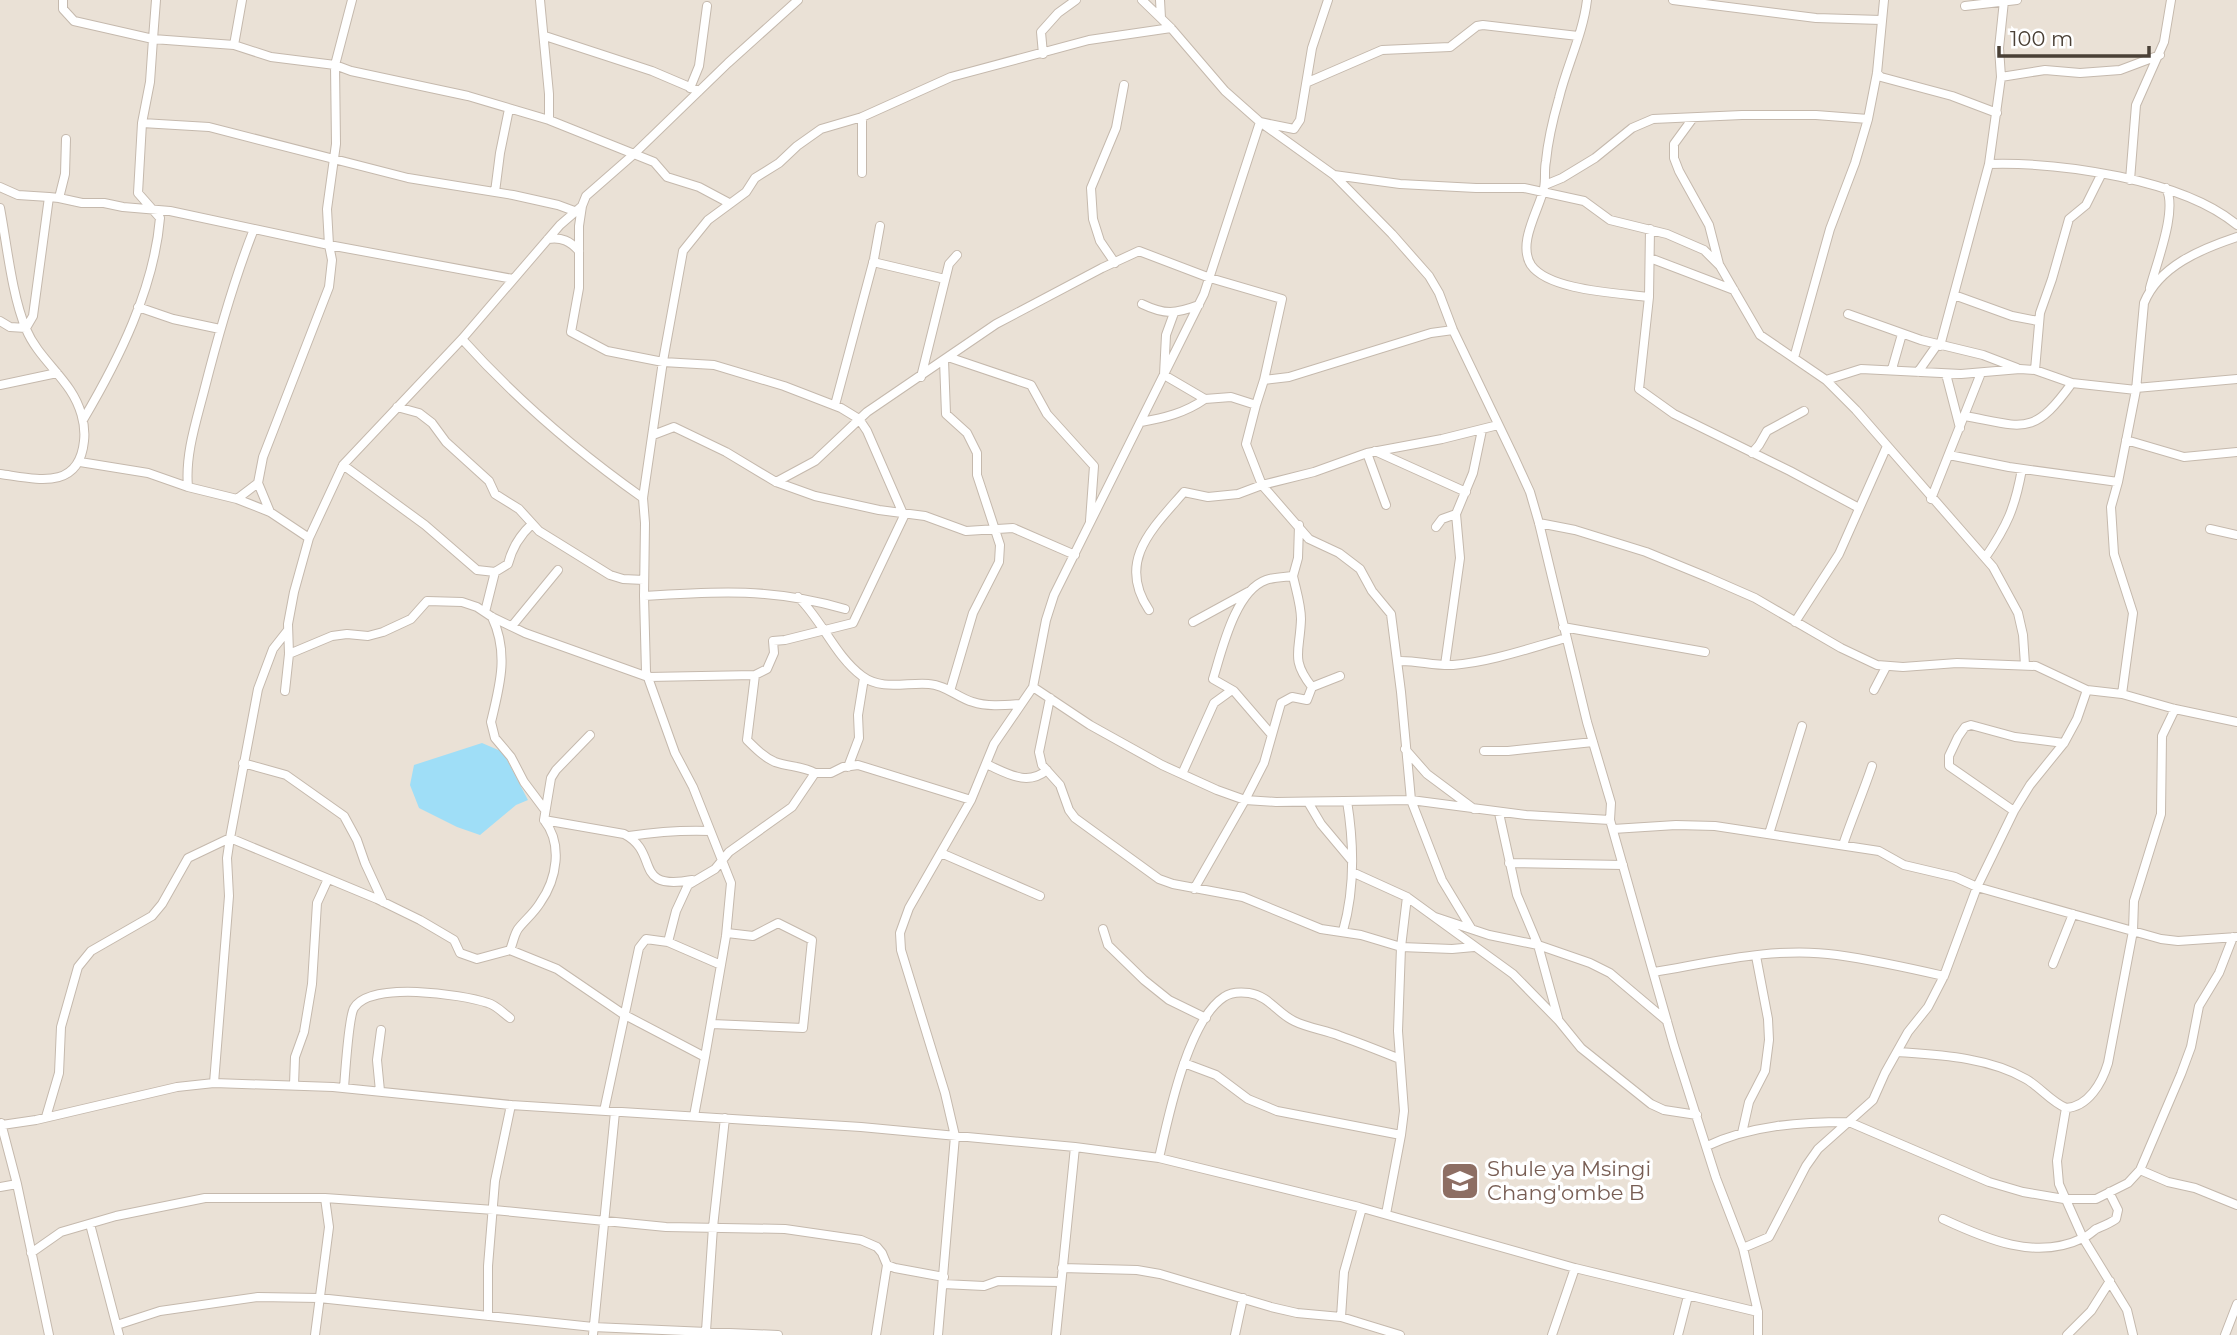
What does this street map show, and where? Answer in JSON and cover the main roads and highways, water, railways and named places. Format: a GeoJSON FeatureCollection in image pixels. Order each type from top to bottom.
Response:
{"type":"FeatureCollection","features":[{"type":"Feature","properties":{"kind":"water"},"geometry":{"type":"Polygon","coordinates":[[[482,743],[503,752],[528,800],[516,805],[480,835],[419,808],[410,785],[414,765],[482,743]]]}},
{"type":"Feature","properties":{"kind":"place","name":"Shule ya Msingi Chang'ombe B"},"geometry":{"type":"Point","coordinates":[1460,1181]}}]}
